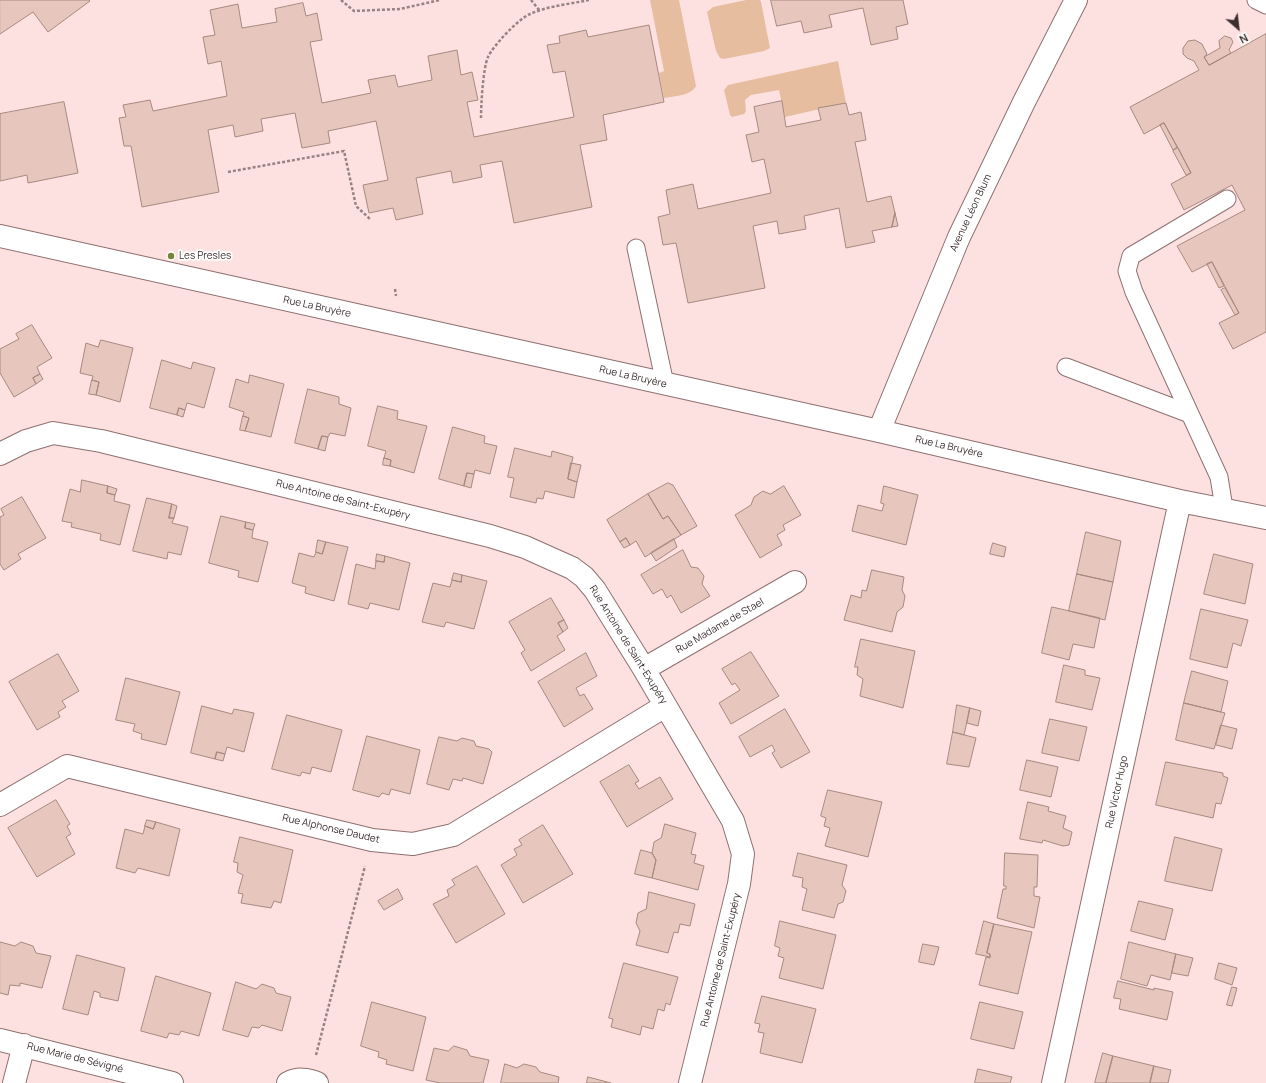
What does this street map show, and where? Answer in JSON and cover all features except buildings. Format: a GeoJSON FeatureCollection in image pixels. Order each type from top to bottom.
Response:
{"type":"FeatureCollection","features":[{"type":"Feature","properties":{"kind":"street","name":"Avenue Léon Blum"},"geometry":{"type":"LineString","coordinates":[[879,431],[959,237],[1024,102],[1076,0]]}},
{"type":"Feature","properties":{"kind":"street","name":"Rue La Bruyère"},"geometry":{"type":"LineString","coordinates":[[0,236],[879,431],[1180,501],[1224,508],[1266,518]]}},
{"type":"Feature","properties":{"kind":"street","name":"Rue Antoine de Saint-Exupéry"},"geometry":{"type":"LineString","coordinates":[[0,454],[26,441],[53,433],[101,441],[490,536],[525,547],[572,568],[584,577],[595,590],[644,668],[733,821],[743,854],[739,884],[690,1083]]}},
{"type":"Feature","properties":{"kind":"street","name":"Rue Victor Hugo"},"geometry":{"type":"LineString","coordinates":[[1053,1083],[1180,501]]}},
{"type":"Feature","properties":{"kind":"street","name":"Rue Madame de Stael"},"geometry":{"type":"LineString","coordinates":[[644,668],[795,582]]}},
{"type":"Feature","properties":{"kind":"street","name":"Rue Alphonse Daudet"},"geometry":{"type":"LineString","coordinates":[[0,804],[67,766],[372,840],[414,844],[453,835],[665,706]]}},
{"type":"Feature","properties":{"kind":"street","name":"Rue Marie de Sévigné"},"geometry":{"type":"LineString","coordinates":[[0,1040],[172,1083]]}},
{"type":"Feature","properties":{"kind":"street"},"geometry":{"type":"LineString","coordinates":[[14,1083],[24,1045]]}},
{"type":"Feature","properties":{"kind":"street"},"geometry":{"type":"LineString","coordinates":[[288,1083],[301,1080],[313,1082]]}},
{"type":"Feature","properties":{"kind":"lane"},"geometry":{"type":"LineString","coordinates":[[1256,0],[1266,5]]}},
{"type":"Feature","properties":{"kind":"lane"},"geometry":{"type":"LineString","coordinates":[[1224,508],[1219,477],[1134,292],[1127,271],[1131,256],[1227,199]]}},
{"type":"Feature","properties":{"kind":"lane"},"geometry":{"type":"LineString","coordinates":[[636,248],[665,384]]}},
{"type":"Feature","properties":{"kind":"lane"},"geometry":{"type":"LineString","coordinates":[[1066,367],[1190,414]]}},
{"type":"Feature","properties":{"kind":"path"},"geometry":{"type":"LineString","coordinates":[[341,0],[354,11],[400,10],[440,0]]}},
{"type":"Feature","properties":{"kind":"path"},"geometry":{"type":"LineString","coordinates":[[531,0],[540,11]]}},
{"type":"Feature","properties":{"kind":"path"},"geometry":{"type":"LineString","coordinates":[[481,118],[481,99],[488,58],[509,30],[529,14],[590,0]]}},
{"type":"Feature","properties":{"kind":"path"},"geometry":{"type":"LineString","coordinates":[[228,172],[344,151],[356,206],[370,219]]}},
{"type":"Feature","properties":{"kind":"path"},"geometry":{"type":"LineString","coordinates":[[313,1082],[372,840]]}},
{"type":"Feature","properties":{"kind":"shaded area"},"geometry":{"type":"Polygon","coordinates":[[[650,0],[679,0],[696,86],[686,94],[664,98],[659,73],[664,71],[650,0]]]}},
{"type":"Feature","properties":{"kind":"shaded area"},"geometry":{"type":"Polygon","coordinates":[[[746,0],[760,0],[761,2],[770,48],[764,51],[724,59],[720,58],[716,51],[707,12],[713,7],[746,0]]]}},
{"type":"Feature","properties":{"kind":"shaded area"},"geometry":{"type":"Polygon","coordinates":[[[838,61],[846,103],[785,117],[779,90],[751,95],[745,100],[746,111],[744,114],[732,117],[730,115],[724,90],[728,85],[838,61]]]}},
{"type":"Feature","properties":{"kind":"place","name":"Les Presles"},"geometry":{"type":"Point","coordinates":[171,256]}}]}
